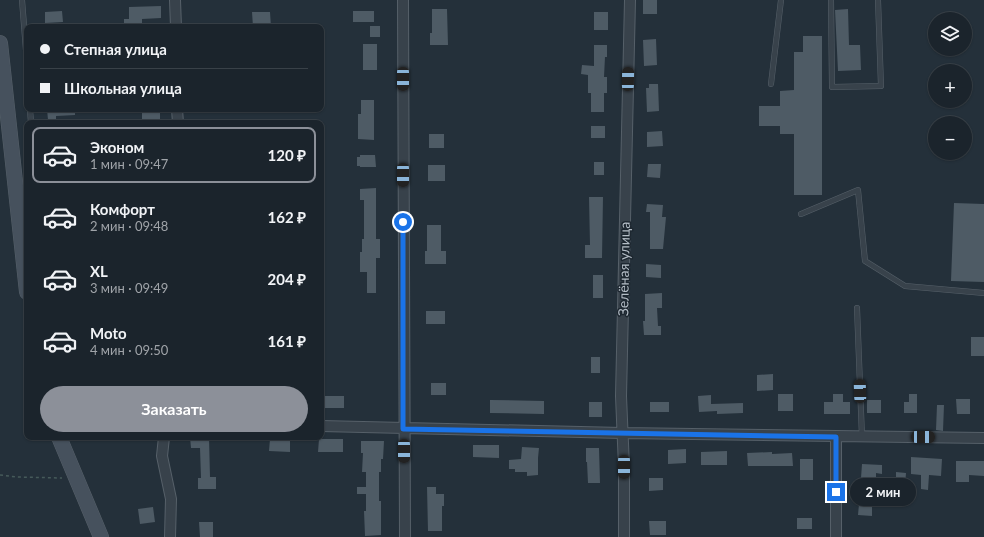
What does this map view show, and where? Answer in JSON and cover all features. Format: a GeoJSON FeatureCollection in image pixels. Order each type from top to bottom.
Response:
{"type":"FeatureCollection","features":[{"type":"Feature","properties":{"kind":"main road"},"geometry":{"type":"LineString","coordinates":[[0,43],[24,264]]}},
{"type":"Feature","properties":{"kind":"main road"},"geometry":{"type":"LineString","coordinates":[[60,440],[101,537]]}},
{"type":"Feature","properties":{"kind":"street"},"geometry":{"type":"LineString","coordinates":[[175,0],[176,24]]}},
{"type":"Feature","properties":{"kind":"street"},"geometry":{"type":"LineString","coordinates":[[403,0],[403,429],[405,537]]}},
{"type":"Feature","properties":{"kind":"street","name":"Зелёная улица"},"geometry":{"type":"LineString","coordinates":[[624,537],[621,388],[630,0]]}},
{"type":"Feature","properties":{"kind":"street"},"geometry":{"type":"LineString","coordinates":[[324,426],[403,429],[836,437],[984,438]]}},
{"type":"Feature","properties":{"kind":"street"},"geometry":{"type":"LineString","coordinates":[[836,437],[836,537]]}},
{"type":"Feature","properties":{"kind":"street"},"geometry":{"type":"LineString","coordinates":[[164,440],[162,456],[171,499],[170,537]]}},
{"type":"Feature","properties":{"kind":"lane"},"geometry":{"type":"LineString","coordinates":[[22,0],[24,25]]}},
{"type":"Feature","properties":{"kind":"lane"},"geometry":{"type":"LineString","coordinates":[[771,84],[781,0]]}},
{"type":"Feature","properties":{"kind":"lane"},"geometry":{"type":"LineString","coordinates":[[831,0],[832,87],[881,86],[878,0]]}},
{"type":"Feature","properties":{"kind":"lane"},"geometry":{"type":"LineString","coordinates":[[801,214],[858,190],[865,261],[905,286],[984,293]]}},
{"type":"Feature","properties":{"kind":"lane"},"geometry":{"type":"LineString","coordinates":[[857,308],[862,437]]}},
{"type":"Feature","properties":{"kind":"path"},"geometry":{"type":"LineString","coordinates":[[0,475],[76,479]]}},
{"type":"Feature","properties":{"kind":"building"},"geometry":{"type":"Polygon","coordinates":[[[643,0],[657,0],[657,14],[643,14],[643,0]]]}},
{"type":"Feature","properties":{"kind":"building"},"geometry":{"type":"Polygon","coordinates":[[[161,6],[161,18],[142,19],[142,24],[124,24],[124,19],[129,19],[129,7],[161,6]]]}},
{"type":"Feature","properties":{"kind":"building"},"geometry":{"type":"Polygon","coordinates":[[[432,9],[447,9],[448,45],[430,45],[430,33],[432,33],[432,9]]]}},
{"type":"Feature","properties":{"kind":"building"},"geometry":{"type":"Polygon","coordinates":[[[848,9],[849,45],[860,45],[861,70],[838,71],[835,10],[848,9]]]}},
{"type":"Feature","properties":{"kind":"building"},"geometry":{"type":"Polygon","coordinates":[[[62,11],[63,22],[45,23],[45,12],[62,11]]]}},
{"type":"Feature","properties":{"kind":"building"},"geometry":{"type":"Polygon","coordinates":[[[353,11],[374,11],[374,22],[353,22],[353,11]]]}},
{"type":"Feature","properties":{"kind":"building"},"geometry":{"type":"Polygon","coordinates":[[[252,12],[270,12],[271,24],[253,24],[252,12]]]}},
{"type":"Feature","properties":{"kind":"building"},"geometry":{"type":"Polygon","coordinates":[[[594,12],[608,12],[608,30],[594,30],[594,12]]]}},
{"type":"Feature","properties":{"kind":"building"},"geometry":{"type":"Polygon","coordinates":[[[370,26],[380,26],[380,37],[370,37],[370,26]]]}},
{"type":"Feature","properties":{"kind":"building"},"geometry":{"type":"Polygon","coordinates":[[[803,36],[822,36],[822,195],[794,195],[794,134],[780,134],[780,126],[759,126],[759,106],[780,106],[780,91],[794,90],[794,52],[803,52],[803,36]]]}},
{"type":"Feature","properties":{"kind":"building"},"geometry":{"type":"Polygon","coordinates":[[[656,39],[657,65],[644,66],[643,40],[656,39]]]}},
{"type":"Feature","properties":{"kind":"building"},"geometry":{"type":"Polygon","coordinates":[[[363,44],[377,44],[377,70],[363,70],[363,44]]]}},
{"type":"Feature","properties":{"kind":"building"},"geometry":{"type":"Polygon","coordinates":[[[594,45],[607,45],[604,77],[607,77],[607,93],[604,93],[604,112],[591,112],[591,93],[588,93],[588,75],[581,74],[582,65],[594,66],[594,45]]]}},
{"type":"Feature","properties":{"kind":"building"},"geometry":{"type":"Polygon","coordinates":[[[649,84],[658,84],[659,111],[647,112],[646,88],[649,88],[649,84]]]}},
{"type":"Feature","properties":{"kind":"building"},"geometry":{"type":"Polygon","coordinates":[[[361,100],[374,100],[374,140],[358,139],[358,114],[361,114],[361,100]]]}},
{"type":"Feature","properties":{"kind":"building"},"geometry":{"type":"Polygon","coordinates":[[[47,112],[75,112],[75,115],[56,116],[56,119],[48,120],[47,112]]]}},
{"type":"Feature","properties":{"kind":"building"},"geometry":{"type":"Polygon","coordinates":[[[142,112],[160,112],[160,120],[142,120],[142,112]]]}},
{"type":"Feature","properties":{"kind":"building"},"geometry":{"type":"Polygon","coordinates":[[[591,126],[605,126],[605,138],[591,138],[591,126]]]}},
{"type":"Feature","properties":{"kind":"building"},"geometry":{"type":"Polygon","coordinates":[[[662,131],[663,146],[647,147],[647,132],[662,131]]]}},
{"type":"Feature","properties":{"kind":"building"},"geometry":{"type":"Polygon","coordinates":[[[429,134],[444,134],[444,148],[429,148],[429,134]]]}},
{"type":"Feature","properties":{"kind":"building"},"geometry":{"type":"Polygon","coordinates":[[[360,155],[375,155],[376,167],[357,166],[357,157],[360,157],[360,155]]]}},
{"type":"Feature","properties":{"kind":"building"},"geometry":{"type":"Polygon","coordinates":[[[594,162],[604,162],[604,175],[594,175],[594,162]]]}},
{"type":"Feature","properties":{"kind":"building"},"geometry":{"type":"Polygon","coordinates":[[[648,164],[661,164],[660,178],[647,177],[648,164]]]}},
{"type":"Feature","properties":{"kind":"building"},"geometry":{"type":"Polygon","coordinates":[[[428,165],[445,165],[445,181],[428,181],[428,165]]]}},
{"type":"Feature","properties":{"kind":"building"},"geometry":{"type":"Polygon","coordinates":[[[376,188],[376,239],[380,239],[380,258],[376,258],[376,293],[367,293],[367,272],[360,272],[360,252],[362,252],[362,239],[364,239],[364,200],[360,200],[360,189],[376,188]]]}},
{"type":"Feature","properties":{"kind":"building"},"geometry":{"type":"Polygon","coordinates":[[[589,197],[603,197],[602,258],[585,258],[585,245],[590,245],[589,197]]]}},
{"type":"Feature","properties":{"kind":"building"},"geometry":{"type":"Polygon","coordinates":[[[954,203],[984,204],[984,282],[951,281],[954,203]]]}},
{"type":"Feature","properties":{"kind":"building"},"geometry":{"type":"Polygon","coordinates":[[[647,204],[663,205],[662,217],[666,217],[663,249],[650,249],[650,212],[646,212],[647,204]]]}},
{"type":"Feature","properties":{"kind":"building"},"geometry":{"type":"Polygon","coordinates":[[[427,225],[441,225],[441,251],[446,251],[446,264],[425,264],[425,251],[427,251],[427,225]]]}},
{"type":"Feature","properties":{"kind":"building"},"geometry":{"type":"Polygon","coordinates":[[[646,264],[661,265],[661,278],[646,277],[646,264]]]}},
{"type":"Feature","properties":{"kind":"building"},"geometry":{"type":"Polygon","coordinates":[[[593,275],[603,275],[603,298],[593,298],[593,275]]]}},
{"type":"Feature","properties":{"kind":"building"},"geometry":{"type":"Polygon","coordinates":[[[662,293],[662,308],[657,308],[658,326],[661,326],[661,335],[644,335],[643,321],[645,321],[645,294],[662,293]]]}},
{"type":"Feature","properties":{"kind":"building"},"geometry":{"type":"Polygon","coordinates":[[[426,311],[445,311],[445,324],[426,324],[426,311]]]}},
{"type":"Feature","properties":{"kind":"building"},"geometry":{"type":"Polygon","coordinates":[[[971,337],[984,337],[984,356],[971,356],[971,337]]]}},
{"type":"Feature","properties":{"kind":"building"},"geometry":{"type":"Polygon","coordinates":[[[591,357],[600,357],[600,373],[591,373],[591,357]]]}},
{"type":"Feature","properties":{"kind":"building"},"geometry":{"type":"Polygon","coordinates":[[[773,374],[773,390],[757,391],[757,375],[773,374]]]}},
{"type":"Feature","properties":{"kind":"building"},"geometry":{"type":"Polygon","coordinates":[[[431,383],[446,383],[446,395],[431,395],[431,383]]]}},
{"type":"Feature","properties":{"kind":"building"},"geometry":{"type":"Polygon","coordinates":[[[778,394],[793,394],[793,411],[778,411],[778,394]]]}},
{"type":"Feature","properties":{"kind":"building"},"geometry":{"type":"Polygon","coordinates":[[[833,394],[843,394],[843,402],[850,402],[850,414],[824,414],[824,402],[833,402],[833,394]]]}},
{"type":"Feature","properties":{"kind":"building"},"geometry":{"type":"Polygon","coordinates":[[[909,394],[917,394],[917,413],[904,413],[904,402],[909,402],[909,394]]]}},
{"type":"Feature","properties":{"kind":"building"},"geometry":{"type":"Polygon","coordinates":[[[711,395],[711,404],[743,403],[743,413],[717,414],[717,411],[699,412],[698,396],[711,395]]]}},
{"type":"Feature","properties":{"kind":"building"},"geometry":{"type":"Polygon","coordinates":[[[324,396],[344,396],[344,408],[324,408],[324,396]]]}},
{"type":"Feature","properties":{"kind":"building"},"geometry":{"type":"Polygon","coordinates":[[[956,399],[970,399],[970,414],[957,414],[956,399]]]}},
{"type":"Feature","properties":{"kind":"building"},"geometry":{"type":"Polygon","coordinates":[[[490,400],[544,401],[544,414],[490,413],[490,400]]]}},
{"type":"Feature","properties":{"kind":"building"},"geometry":{"type":"Polygon","coordinates":[[[867,400],[881,400],[881,413],[867,413],[867,400]]]}},
{"type":"Feature","properties":{"kind":"building"},"geometry":{"type":"Polygon","coordinates":[[[589,402],[602,402],[602,417],[589,417],[589,402]]]}},
{"type":"Feature","properties":{"kind":"building"},"geometry":{"type":"Polygon","coordinates":[[[650,402],[669,402],[669,412],[650,412],[650,402]]]}},
{"type":"Feature","properties":{"kind":"building"},"geometry":{"type":"Polygon","coordinates":[[[937,405],[944,405],[943,431],[936,430],[937,405]]]}},
{"type":"Feature","properties":{"kind":"building"},"geometry":{"type":"Polygon","coordinates":[[[343,439],[343,452],[318,452],[319,440],[343,439]]]}},
{"type":"Feature","properties":{"kind":"building"},"geometry":{"type":"Polygon","coordinates":[[[190,440],[209,440],[210,477],[216,477],[216,489],[198,489],[198,478],[201,478],[200,448],[191,448],[190,440]]]}},
{"type":"Feature","properties":{"kind":"building"},"geometry":{"type":"Polygon","coordinates":[[[270,440],[290,440],[290,452],[269,451],[270,440]]]}},
{"type":"Feature","properties":{"kind":"building"},"geometry":{"type":"Polygon","coordinates":[[[361,441],[384,441],[383,459],[381,459],[381,472],[379,472],[381,535],[365,536],[364,511],[366,511],[366,494],[357,494],[357,487],[366,487],[366,472],[362,472],[363,453],[361,453],[361,441]]]}},
{"type":"Feature","properties":{"kind":"building"},"geometry":{"type":"Polygon","coordinates":[[[473,445],[499,445],[499,458],[473,457],[473,445]]]}},
{"type":"Feature","properties":{"kind":"building"},"geometry":{"type":"Polygon","coordinates":[[[522,447],[539,448],[538,475],[527,476],[527,472],[515,472],[515,469],[509,469],[509,460],[521,459],[522,447]]]}},
{"type":"Feature","properties":{"kind":"building"},"geometry":{"type":"Polygon","coordinates":[[[586,448],[599,448],[600,483],[588,483],[586,448]]]}},
{"type":"Feature","properties":{"kind":"building"},"geometry":{"type":"Polygon","coordinates":[[[686,449],[686,463],[668,464],[668,450],[686,449]]]}},
{"type":"Feature","properties":{"kind":"building"},"geometry":{"type":"Polygon","coordinates":[[[727,451],[727,465],[701,465],[701,452],[727,451]]]}},
{"type":"Feature","properties":{"kind":"building"},"geometry":{"type":"Polygon","coordinates":[[[772,452],[772,454],[792,453],[793,466],[748,466],[747,453],[772,452]]]}},
{"type":"Feature","properties":{"kind":"building"},"geometry":{"type":"Polygon","coordinates":[[[911,457],[942,459],[941,476],[929,475],[928,490],[921,489],[921,475],[911,474],[911,457]]]}},
{"type":"Feature","properties":{"kind":"building"},"geometry":{"type":"Polygon","coordinates":[[[800,459],[813,459],[813,480],[800,480],[800,459]]]}},
{"type":"Feature","properties":{"kind":"building"},"geometry":{"type":"Polygon","coordinates":[[[956,461],[984,461],[984,476],[969,475],[969,482],[956,482],[956,461]]]}},
{"type":"Feature","properties":{"kind":"building"},"geometry":{"type":"Polygon","coordinates":[[[862,464],[882,465],[882,474],[876,473],[876,479],[861,478],[862,464]]]}},
{"type":"Feature","properties":{"kind":"building"},"geometry":{"type":"Polygon","coordinates":[[[896,472],[906,473],[905,486],[896,485],[896,472]]]}},
{"type":"Feature","properties":{"kind":"building"},"geometry":{"type":"Polygon","coordinates":[[[649,478],[663,478],[663,490],[649,491],[649,478]]]}},
{"type":"Feature","properties":{"kind":"building"},"geometry":{"type":"Polygon","coordinates":[[[427,487],[436,487],[436,494],[444,494],[444,506],[442,506],[442,531],[428,531],[427,487]]]}},
{"type":"Feature","properties":{"kind":"building"},"geometry":{"type":"Polygon","coordinates":[[[859,504],[872,504],[872,516],[858,515],[859,504]]]}},
{"type":"Feature","properties":{"kind":"building"},"geometry":{"type":"Polygon","coordinates":[[[153,507],[155,522],[140,524],[138,509],[153,507]]]}},
{"type":"Feature","properties":{"kind":"building"},"geometry":{"type":"Polygon","coordinates":[[[797,518],[812,518],[812,529],[797,529],[797,518]]]}},
{"type":"Feature","properties":{"kind":"building"},"geometry":{"type":"Polygon","coordinates":[[[649,521],[666,521],[666,535],[650,535],[649,521]]]}},
{"type":"Feature","properties":{"kind":"building"},"geometry":{"type":"Polygon","coordinates":[[[199,522],[213,522],[213,537],[200,537],[199,522]]]}},
{"type":"Feature","properties":{"kind":"route"},"geometry":{"type":"LineString","coordinates":[[403,222],[403,429],[836,437],[836,492]]}}]}
